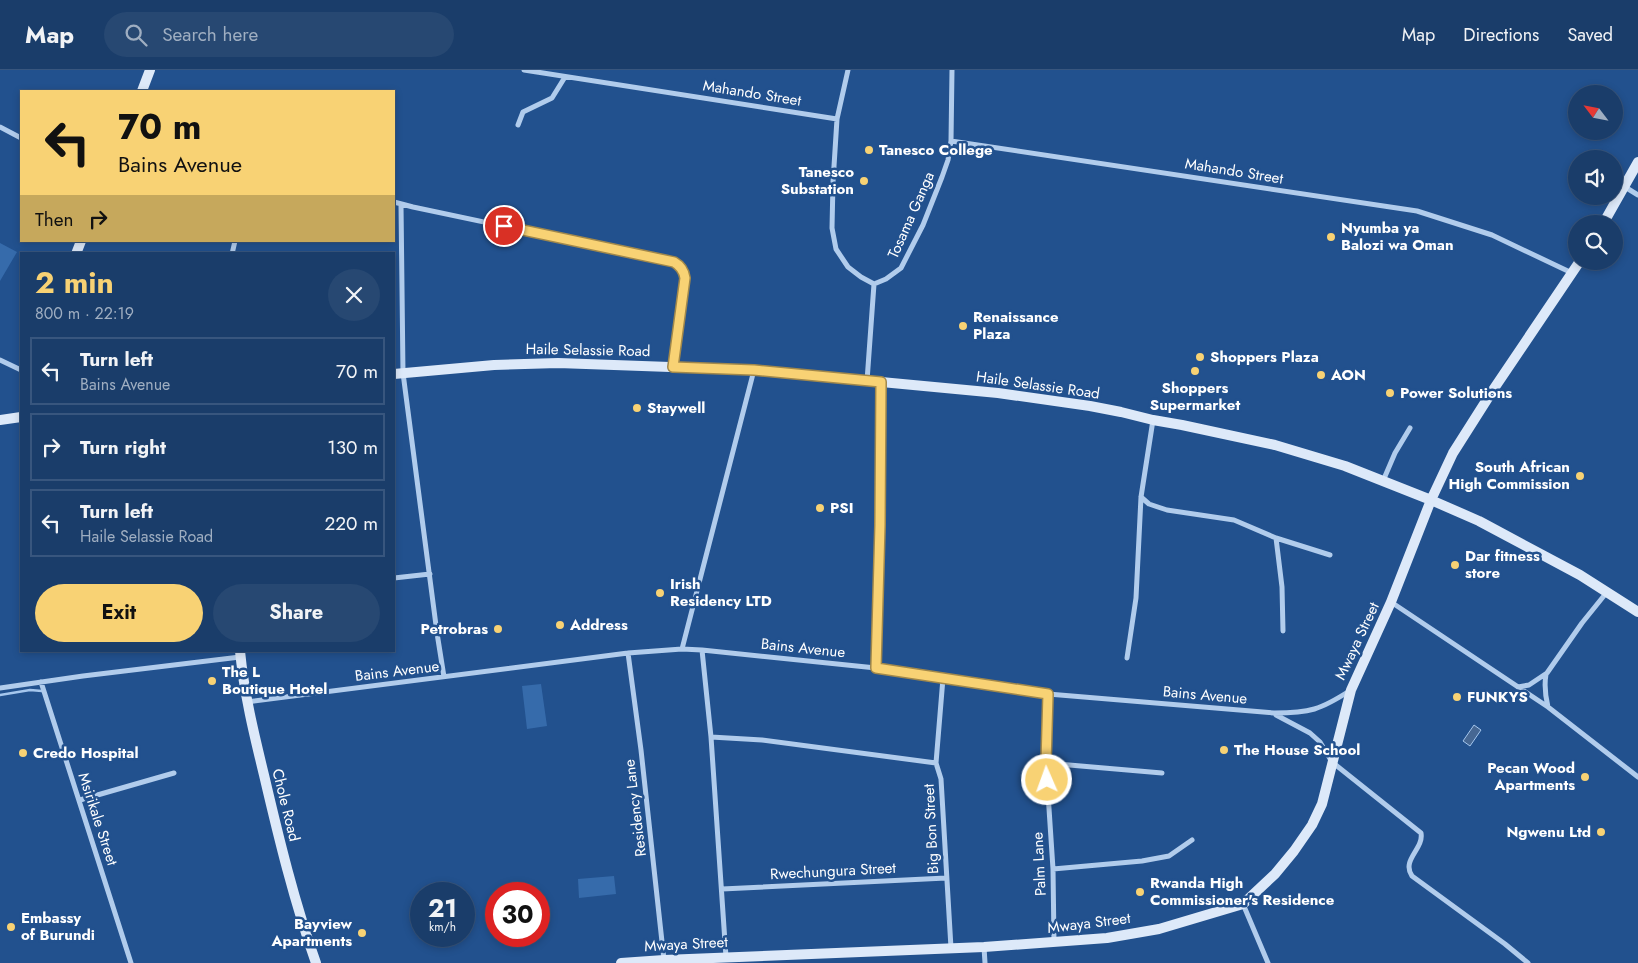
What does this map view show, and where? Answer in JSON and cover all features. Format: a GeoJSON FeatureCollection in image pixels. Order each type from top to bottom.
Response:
{"type":"FeatureCollection","features":[{"type":"Feature","properties":{"kind":"street"},"geometry":{"type":"LineString","coordinates":[[142,90],[150,70]]}},
{"type":"Feature","properties":{"kind":"street","name":"Mahando Street"},"geometry":{"type":"LineString","coordinates":[[524,70],[604,81],[837,119]]}},
{"type":"Feature","properties":{"kind":"street"},"geometry":{"type":"LineString","coordinates":[[848,70],[837,119],[832,228],[836,249],[848,267],[874,284],[867,381]]}},
{"type":"Feature","properties":{"kind":"street"},"geometry":{"type":"LineString","coordinates":[[951,141],[952,70]]}},
{"type":"Feature","properties":{"kind":"street"},"geometry":{"type":"LineString","coordinates":[[518,125],[524,112],[552,98],[565,77]]}},
{"type":"Feature","properties":{"kind":"street"},"geometry":{"type":"LineString","coordinates":[[0,127],[20,137]]}},
{"type":"Feature","properties":{"kind":"street","name":"Mahando Street"},"geometry":{"type":"LineString","coordinates":[[951,141],[1417,212],[1492,235],[1573,273]]}},
{"type":"Feature","properties":{"kind":"street","name":"Tosama Ganga"},"geometry":{"type":"LineString","coordinates":[[874,284],[886,279],[901,268],[908,256],[923,225],[948,160],[951,141]]}},
{"type":"Feature","properties":{"kind":"street"},"geometry":{"type":"LineString","coordinates":[[1607,215],[1638,162]]}},
{"type":"Feature","properties":{"kind":"street"},"geometry":{"type":"LineString","coordinates":[[1625,186],[1638,195]]}},
{"type":"Feature","properties":{"kind":"street"},"geometry":{"type":"LineString","coordinates":[[395,202],[668,261],[678,265],[682,269],[685,278],[673,367]]}},
{"type":"Feature","properties":{"kind":"street"},"geometry":{"type":"LineString","coordinates":[[401,204],[399,373],[444,678]]}},
{"type":"Feature","properties":{"kind":"street","name":"Mwaya Street"},"geometry":{"type":"LineString","coordinates":[[621,963],[984,947],[1107,938],[1159,929],[1243,904],[1275,874],[1312,825],[1322,804],[1351,690],[1391,602],[1431,500],[1458,445],[1575,270]]}},
{"type":"Feature","properties":{"kind":"street"},"geometry":{"type":"LineString","coordinates":[[0,360],[20,370]]}},
{"type":"Feature","properties":{"kind":"street","name":"Haile Selassie Road"},"geometry":{"type":"LineString","coordinates":[[399,373],[494,365],[551,364],[754,370],[998,394],[1090,406],[1275,445],[1345,466],[1479,521],[1521,542],[1638,612]]}},
{"type":"Feature","properties":{"kind":"street"},"geometry":{"type":"LineString","coordinates":[[682,649],[754,370]]}},
{"type":"Feature","properties":{"kind":"street"},"geometry":{"type":"LineString","coordinates":[[876,668],[881,382]]}},
{"type":"Feature","properties":{"kind":"street"},"geometry":{"type":"LineString","coordinates":[[0,420],[20,417]]}},
{"type":"Feature","properties":{"kind":"street"},"geometry":{"type":"LineString","coordinates":[[1127,658],[1136,598],[1141,497],[1153,420]]}},
{"type":"Feature","properties":{"kind":"street"},"geometry":{"type":"LineString","coordinates":[[1383,481],[1395,453],[1410,428]]}},
{"type":"Feature","properties":{"kind":"street"},"geometry":{"type":"LineString","coordinates":[[1141,497],[1149,504],[1167,510],[1234,520],[1276,538],[1330,555]]}},
{"type":"Feature","properties":{"kind":"street"},"geometry":{"type":"LineString","coordinates":[[1276,538],[1282,587],[1283,632]]}},
{"type":"Feature","properties":{"kind":"street"},"geometry":{"type":"LineString","coordinates":[[395,578],[430,574]]}},
{"type":"Feature","properties":{"kind":"street"},"geometry":{"type":"LineString","coordinates":[[1518,687],[1528,685],[1546,673],[1607,592]]}},
{"type":"Feature","properties":{"kind":"street"},"geometry":{"type":"LineString","coordinates":[[1391,602],[1548,708],[1638,777]]}},
{"type":"Feature","properties":{"kind":"street","name":"Bains Avenue"},"geometry":{"type":"LineString","coordinates":[[246,702],[628,653],[682,649],[876,668],[1048,694],[1274,714],[1300,713],[1314,710],[1351,690]]}},
{"type":"Feature","properties":{"kind":"street"},"geometry":{"type":"LineString","coordinates":[[702,650],[726,957]]}},
{"type":"Feature","properties":{"kind":"street","name":"Residency Lane"},"geometry":{"type":"LineString","coordinates":[[628,653],[641,750],[664,960]]}},
{"type":"Feature","properties":{"kind":"street"},"geometry":{"type":"LineString","coordinates":[[0,688],[240,654]]}},
{"type":"Feature","properties":{"kind":"street","name":"Chole Road"},"geometry":{"type":"LineString","coordinates":[[240,654],[246,702],[285,863],[301,921],[316,963]]}},
{"type":"Feature","properties":{"kind":"street"},"geometry":{"type":"LineString","coordinates":[[1546,673],[1544,685],[1548,708]]}},
{"type":"Feature","properties":{"kind":"street","name":"Big Bon Street"},"geometry":{"type":"LineString","coordinates":[[943,678],[936,763],[941,779],[951,948]]}},
{"type":"Feature","properties":{"kind":"street","name":"Msirikale Street"},"geometry":{"type":"LineString","coordinates":[[41,682],[131,963]]}},
{"type":"Feature","properties":{"kind":"street","name":"Palm Lane"},"geometry":{"type":"LineString","coordinates":[[1048,694],[1046,763],[1053,869],[1054,943]]}},
{"type":"Feature","properties":{"kind":"street"},"geometry":{"type":"LineString","coordinates":[[1274,714],[1310,733],[1320,742],[1332,762],[1421,833],[1421,842],[1408,866],[1412,876],[1528,963]]}},
{"type":"Feature","properties":{"kind":"street"},"geometry":{"type":"LineString","coordinates":[[710,737],[762,740],[936,763]]}},
{"type":"Feature","properties":{"kind":"street"},"geometry":{"type":"LineString","coordinates":[[1046,763],[1162,773]]}},
{"type":"Feature","properties":{"kind":"street"},"geometry":{"type":"LineString","coordinates":[[80,800],[174,773]]}},
{"type":"Feature","properties":{"kind":"street"},"geometry":{"type":"LineString","coordinates":[[1053,869],[1142,861],[1169,856],[1192,840]]}},
{"type":"Feature","properties":{"kind":"street","name":"Rwechungura Street"},"geometry":{"type":"LineString","coordinates":[[722,889],[946,878]]}},
{"type":"Feature","properties":{"kind":"street"},"geometry":{"type":"LineString","coordinates":[[1243,904],[1268,963]]}},
{"type":"Feature","properties":{"kind":"street"},"geometry":{"type":"LineString","coordinates":[[984,947],[985,963]]}},
{"type":"Feature","properties":{"kind":"shaded area"},"geometry":{"type":"Polygon","coordinates":[[[0,243],[17,252],[0,281],[0,243]]]}},
{"type":"Feature","properties":{"kind":"shaded area"},"geometry":{"type":"Polygon","coordinates":[[[541,684],[547,726],[527,729],[522,686],[541,684]]]}},
{"type":"Feature","properties":{"kind":"shaded area"},"geometry":{"type":"Polygon","coordinates":[[[1474,725],[1481,730],[1470,746],[1463,741],[1474,725]]]}},
{"type":"Feature","properties":{"kind":"shaded area"},"geometry":{"type":"Polygon","coordinates":[[[614,876],[616,894],[579,898],[578,879],[614,876]]]}},
{"type":"Feature","properties":{"kind":"waterway"},"geometry":{"type":"LineString","coordinates":[[0,695],[30,690],[42,691]]}},
{"type":"Feature","properties":{"kind":"place","name":"Tanesco College"},"geometry":{"type":"Point","coordinates":[869,150]}},
{"type":"Feature","properties":{"kind":"place","name":"Tanesco Substation"},"geometry":{"type":"Point","coordinates":[864,181]}},
{"type":"Feature","properties":{"kind":"place","name":"Nyumba ya Balozi wa Oman"},"geometry":{"type":"Point","coordinates":[1331,237]}},
{"type":"Feature","properties":{"kind":"place","name":"Renaissance Plaza"},"geometry":{"type":"Point","coordinates":[963,326]}},
{"type":"Feature","properties":{"kind":"place","name":"Shoppers Plaza"},"geometry":{"type":"Point","coordinates":[1200,357]}},
{"type":"Feature","properties":{"kind":"place","name":"Shoppers Supermarket"},"geometry":{"type":"Point","coordinates":[1195,371]}},
{"type":"Feature","properties":{"kind":"place","name":"AON"},"geometry":{"type":"Point","coordinates":[1321,375]}},
{"type":"Feature","properties":{"kind":"place","name":"Power Solutions"},"geometry":{"type":"Point","coordinates":[1390,393]}},
{"type":"Feature","properties":{"kind":"place","name":"Staywell"},"geometry":{"type":"Point","coordinates":[637,408]}},
{"type":"Feature","properties":{"kind":"place","name":"South African High Commission"},"geometry":{"type":"Point","coordinates":[1580,476]}},
{"type":"Feature","properties":{"kind":"place","name":"PSI"},"geometry":{"type":"Point","coordinates":[820,508]}},
{"type":"Feature","properties":{"kind":"place","name":"Dar fitness store"},"geometry":{"type":"Point","coordinates":[1455,565]}},
{"type":"Feature","properties":{"kind":"place","name":"Irish Residency LTD"},"geometry":{"type":"Point","coordinates":[660,593]}},
{"type":"Feature","properties":{"kind":"place","name":"Address"},"geometry":{"type":"Point","coordinates":[560,625]}},
{"type":"Feature","properties":{"kind":"place","name":"Petrobras"},"geometry":{"type":"Point","coordinates":[498,629]}},
{"type":"Feature","properties":{"kind":"place","name":"The L Boutique Hotel"},"geometry":{"type":"Point","coordinates":[212,681]}},
{"type":"Feature","properties":{"kind":"place","name":"FUNKYS"},"geometry":{"type":"Point","coordinates":[1457,697]}},
{"type":"Feature","properties":{"kind":"place","name":"The House School"},"geometry":{"type":"Point","coordinates":[1224,750]}},
{"type":"Feature","properties":{"kind":"place","name":"Credo Hospital"},"geometry":{"type":"Point","coordinates":[23,753]}},
{"type":"Feature","properties":{"kind":"place","name":"Pecan Wood Apartments"},"geometry":{"type":"Point","coordinates":[1585,777]}},
{"type":"Feature","properties":{"kind":"place","name":"Ngwenu Ltd"},"geometry":{"type":"Point","coordinates":[1601,832]}},
{"type":"Feature","properties":{"kind":"place","name":"Rwanda High Commissioner's Residence"},"geometry":{"type":"Point","coordinates":[1140,892]}},
{"type":"Feature","properties":{"kind":"place","name":"Embassy of Burundi"},"geometry":{"type":"Point","coordinates":[11,927]}},
{"type":"Feature","properties":{"kind":"place","name":"Bayview Apartments"},"geometry":{"type":"Point","coordinates":[362,933]}},
{"type":"Feature","properties":{"kind":"route"},"geometry":{"type":"LineString","coordinates":[[504,226],[674,262],[678,265],[682,269],[685,278],[673,367],[754,370],[881,382],[876,668],[1048,694],[1047,780]]}}]}
